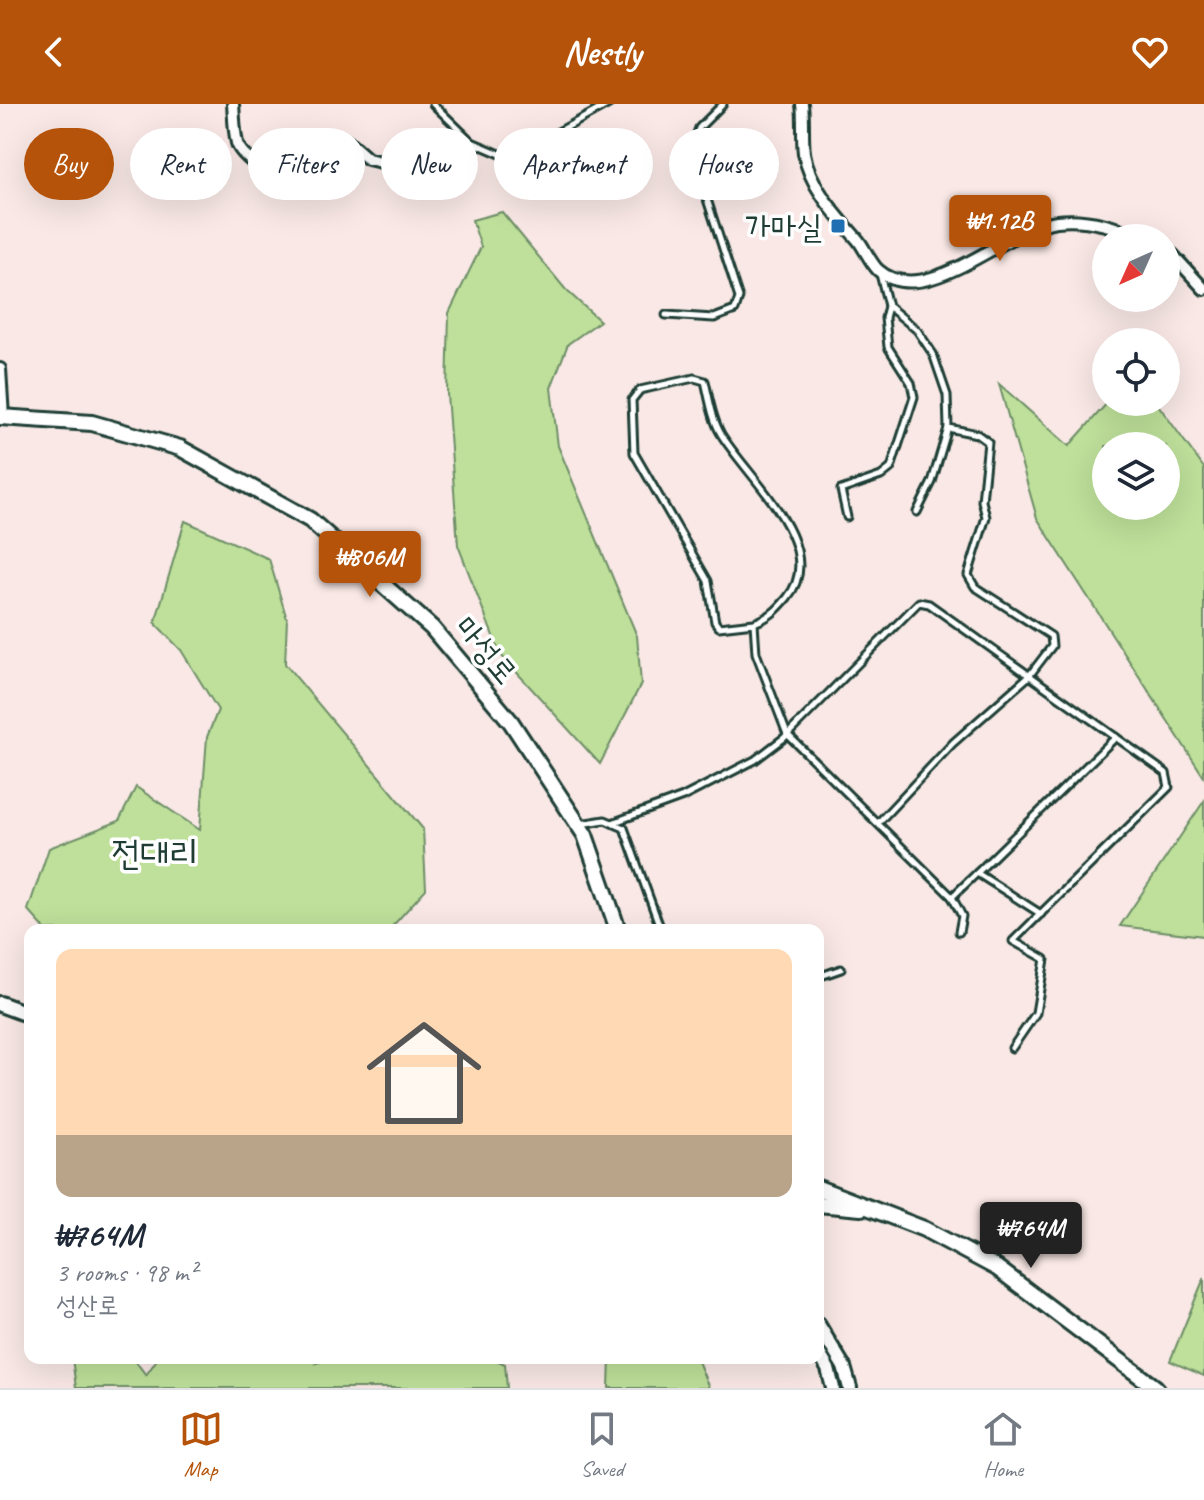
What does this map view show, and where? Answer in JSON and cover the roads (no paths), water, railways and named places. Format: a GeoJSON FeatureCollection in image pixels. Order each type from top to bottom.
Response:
{"type":"FeatureCollection","features":[{"type":"Feature","properties":{"kind":"main road","name":"마성로"},"geometry":{"type":"LineString","coordinates":[[1,417],[92,423],[180,448],[310,520],[432,628],[511,722],[585,835],[616,924]]}},
{"type":"Feature","properties":{"kind":"main road"},"geometry":{"type":"LineString","coordinates":[[0,1004],[24,1013]]}},
{"type":"Feature","properties":{"kind":"main road"},"geometry":{"type":"LineString","coordinates":[[824,1190],[924,1229],[997,1268],[1156,1388]]}},
{"type":"Feature","properties":{"kind":"main road"},"geometry":{"type":"LineString","coordinates":[[824,1204],[872,1208]]}},
{"type":"Feature","properties":{"kind":"street"},"geometry":{"type":"LineString","coordinates":[[233,104],[237,143],[241,151],[282,182],[293,184],[304,175],[325,143],[335,136],[351,144],[368,159],[381,162]]}},
{"type":"Feature","properties":{"kind":"street"},"geometry":{"type":"LineString","coordinates":[[802,104],[804,154],[812,176],[839,220],[879,271],[903,282],[935,278],[993,247],[1054,221],[1079,220],[1097,224]]}},
{"type":"Feature","properties":{"kind":"street"},"geometry":{"type":"LineString","coordinates":[[1180,263],[1204,289]]}},
{"type":"Feature","properties":{"kind":"street"},"geometry":{"type":"LineString","coordinates":[[0,369],[1,417]]}},
{"type":"Feature","properties":{"kind":"street"},"geometry":{"type":"LineString","coordinates":[[824,1334],[844,1367],[850,1388]]}},
{"type":"Feature","properties":{"kind":"street"},"geometry":{"type":"LineString","coordinates":[[824,1362],[833,1388]]}},
{"type":"Feature","properties":{"kind":"lane"},"geometry":{"type":"LineString","coordinates":[[433,104],[472,142],[500,154],[518,154],[609,104]]}},
{"type":"Feature","properties":{"kind":"lane"},"geometry":{"type":"LineString","coordinates":[[666,315],[714,318],[735,310],[739,298],[691,150],[699,128],[723,104]]}},
{"type":"Feature","properties":{"kind":"lane"},"geometry":{"type":"LineString","coordinates":[[847,517],[841,490],[881,476],[891,468],[914,397],[911,383],[888,347],[885,318],[888,306],[879,271]]}},
{"type":"Feature","properties":{"kind":"lane"},"geometry":{"type":"LineString","coordinates":[[888,306],[917,330],[933,354],[947,395],[948,428],[932,482],[917,512]]}},
{"type":"Feature","properties":{"kind":"lane"},"geometry":{"type":"LineString","coordinates":[[694,378],[705,381],[719,432],[794,535],[800,567],[795,588],[771,617],[754,623],[719,627],[715,622],[708,581],[634,453],[632,400],[640,390],[694,378]]}},
{"type":"Feature","properties":{"kind":"lane"},"geometry":{"type":"LineString","coordinates":[[878,823],[953,743],[1029,676],[1052,646],[1051,636],[975,587],[968,575],[986,517],[982,501],[988,442],[977,434],[948,428]]}},
{"type":"Feature","properties":{"kind":"lane"},"geometry":{"type":"LineString","coordinates":[[612,823],[683,797],[755,760],[787,734],[919,602],[929,604],[1166,773],[1169,787],[1013,941],[1045,959],[1036,1013],[1012,1048]]}},
{"type":"Feature","properties":{"kind":"lane"},"geometry":{"type":"LineString","coordinates":[[754,623],[756,653],[787,734],[952,897],[962,916],[959,932]]}},
{"type":"Feature","properties":{"kind":"lane"},"geometry":{"type":"LineString","coordinates":[[952,897],[1116,737]]}},
{"type":"Feature","properties":{"kind":"lane"},"geometry":{"type":"LineString","coordinates":[[578,825],[605,820],[624,828],[659,924]]}},
{"type":"Feature","properties":{"kind":"lane"},"geometry":{"type":"LineString","coordinates":[[977,873],[1041,914]]}},
{"type":"Feature","properties":{"kind":"lane"},"geometry":{"type":"LineString","coordinates":[[824,975],[841,969]]}},
{"type":"Feature","properties":{"kind":"place","name":"가마실"},"geometry":{"type":"Point","coordinates":[838,226]}},
{"type":"Feature","properties":{"kind":"district","name":"전대리"},"geometry":{"type":"Point","coordinates":[155,853]}}]}
